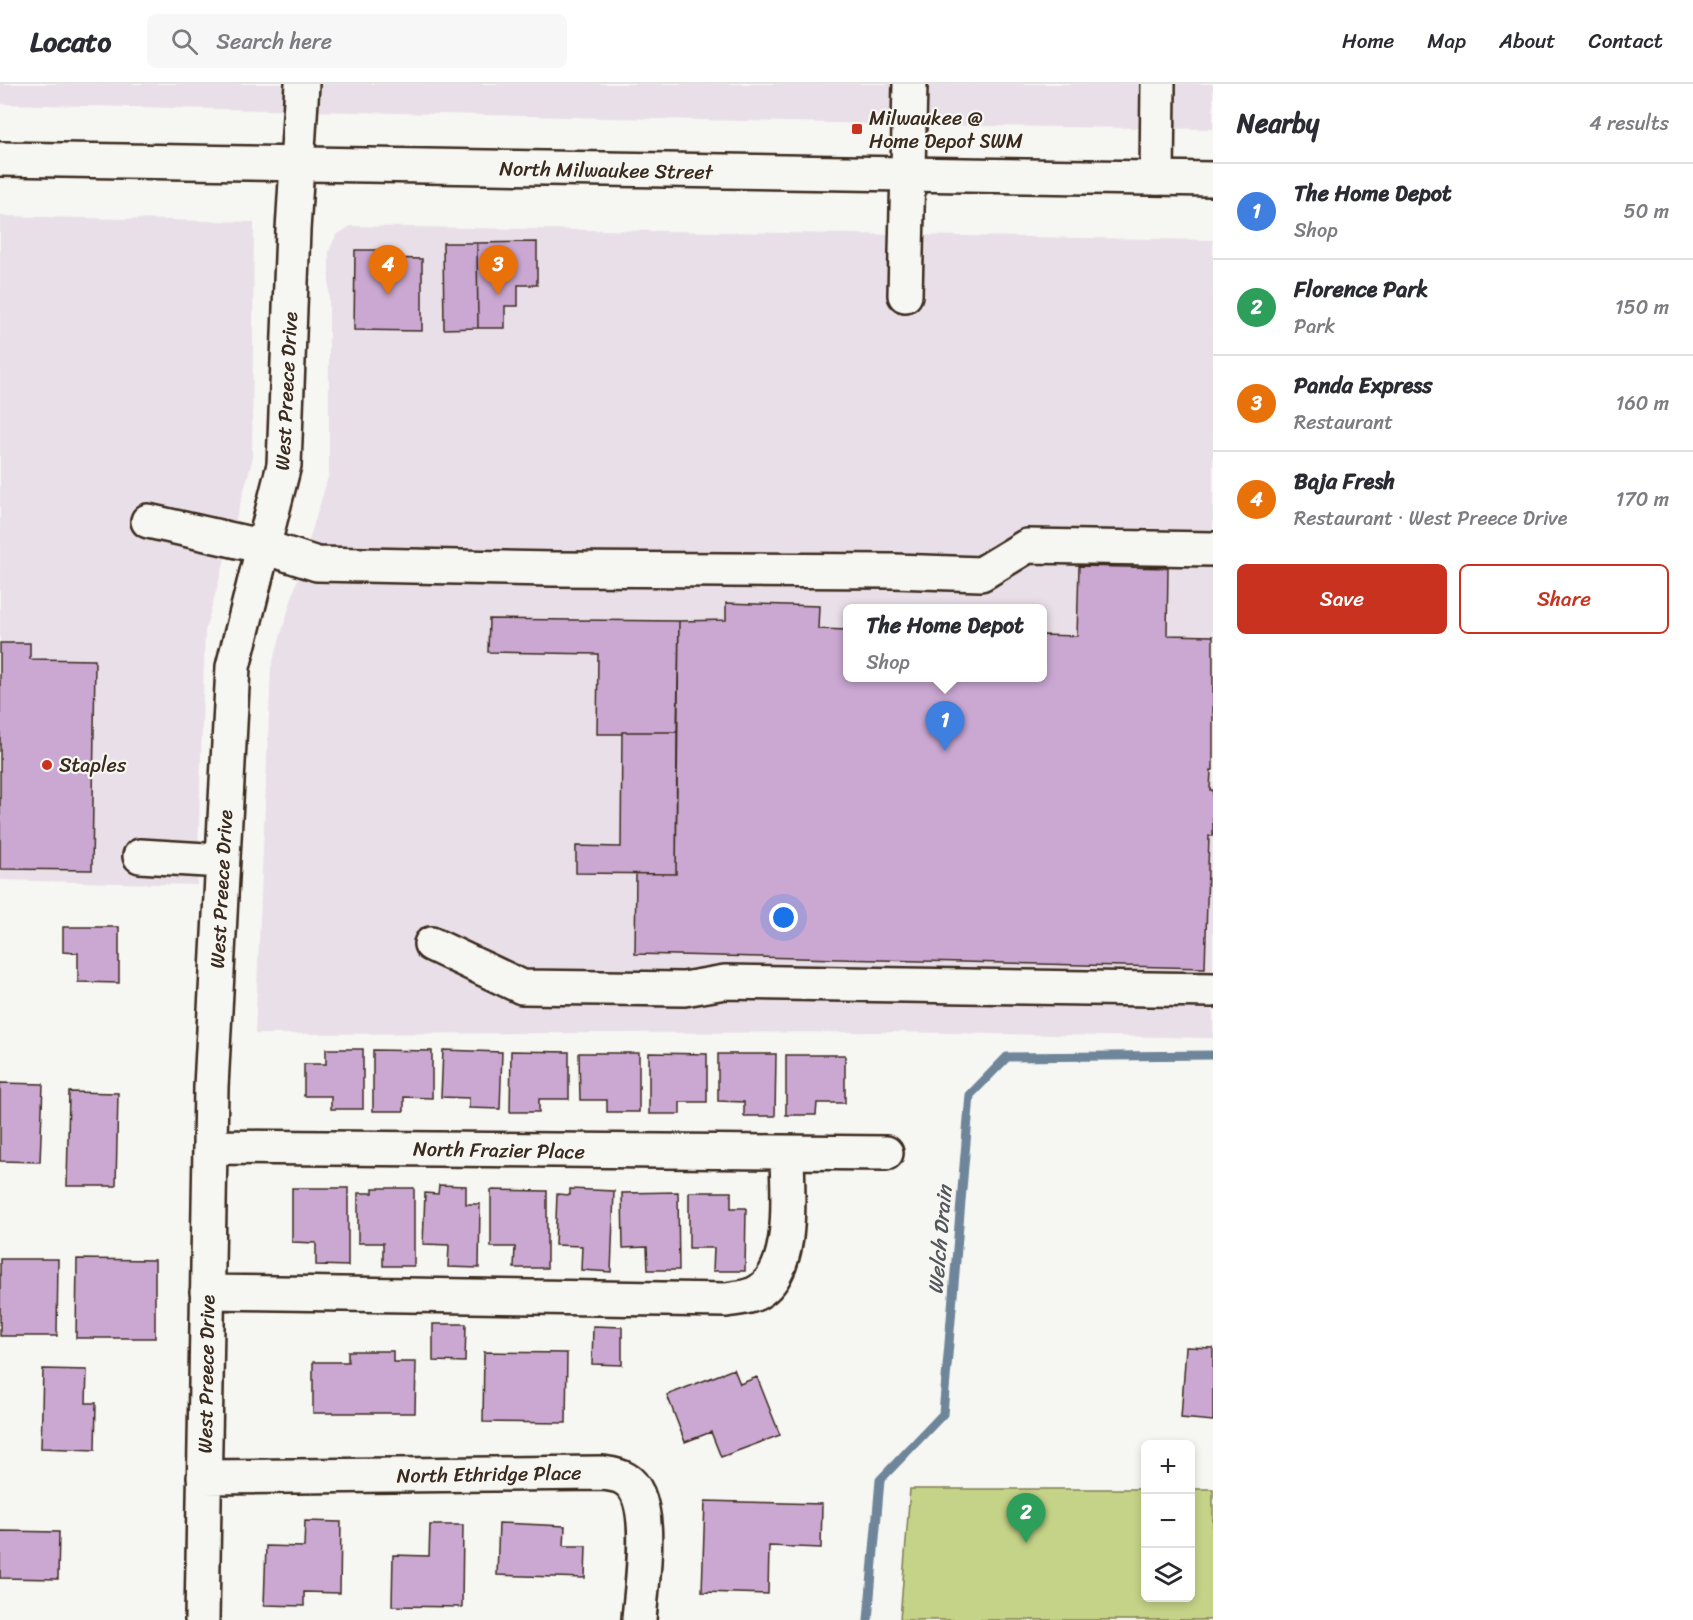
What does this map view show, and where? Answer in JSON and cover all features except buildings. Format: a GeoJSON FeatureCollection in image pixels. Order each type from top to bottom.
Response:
{"type":"FeatureCollection","features":[{"type":"Feature","properties":{"kind":"street","name":"West Preece Drive"},"geometry":{"type":"LineString","coordinates":[[202,1620],[211,1087],[233,667],[284,465],[296,164],[302,84]]}},
{"type":"Feature","properties":{"kind":"street"},"geometry":{"type":"LineString","coordinates":[[905,295],[910,84]]}},
{"type":"Feature","properties":{"kind":"street"},"geometry":{"type":"LineString","coordinates":[[1157,178],[1158,84]]}},
{"type":"Feature","properties":{"kind":"street","name":"North Milwaukee Street"},"geometry":{"type":"LineString","coordinates":[[0,159],[1213,179]]}},
{"type":"Feature","properties":{"kind":"street"},"geometry":{"type":"LineString","coordinates":[[148,521],[264,547],[316,564],[981,574],[1027,546],[1213,549]]}},
{"type":"Feature","properties":{"kind":"street"},"geometry":{"type":"LineString","coordinates":[[140,856],[222,861]]}},
{"type":"Feature","properties":{"kind":"street"},"geometry":{"type":"LineString","coordinates":[[431,944],[522,987],[684,989],[725,982],[1213,990]]}},
{"type":"Feature","properties":{"kind":"street","name":"North Frazier Place"},"geometry":{"type":"LineString","coordinates":[[210,1147],[886,1153]]}},
{"type":"Feature","properties":{"kind":"street"},"geometry":{"type":"LineString","coordinates":[[207,1292],[726,1300],[746,1298],[762,1290],[774,1277],[782,1259],[787,1226],[787,1153]]}},
{"type":"Feature","properties":{"kind":"street","name":"North Ethridge Place"},"geometry":{"type":"LineString","coordinates":[[204,1477],[603,1473],[626,1479],[640,1494],[646,1521],[639,1620]]}},
{"type":"Feature","properties":{"kind":"shaded area"},"geometry":{"type":"Polygon","coordinates":[[[0,84],[1213,84],[1213,129],[923,125],[0,104],[0,84]]]}},
{"type":"Feature","properties":{"kind":"shaded area"},"geometry":{"type":"Polygon","coordinates":[[[0,216],[254,222],[252,461],[205,631],[197,885],[0,880],[0,216]]]}},
{"type":"Feature","properties":{"kind":"shaded area"},"geometry":{"type":"Polygon","coordinates":[[[351,226],[1213,240],[1213,1038],[897,1032],[255,1034],[271,668],[329,474],[329,251],[336,235],[351,226]]]}},
{"type":"Feature","properties":{"kind":"green space"},"geometry":{"type":"Polygon","coordinates":[[[910,1489],[1141,1489],[1141,1602],[1195,1602],[1195,1489],[1213,1489],[1213,1620],[900,1620],[910,1489]]]}},
{"type":"Feature","properties":{"kind":"waterway","name":"Welch Drain"},"geometry":{"type":"LineString","coordinates":[[868,1620],[880,1480],[943,1414],[970,1095],[1007,1057],[1213,1055]]}},
{"type":"Feature","properties":{"kind":"place","name":"Milwaukee @ Home Depot SWM"},"geometry":{"type":"Point","coordinates":[857,129]}},
{"type":"Feature","properties":{"kind":"place","name":"Baja Fresh"},"geometry":{"type":"Point","coordinates":[388,295]}},
{"type":"Feature","properties":{"kind":"place","name":"Panda Express"},"geometry":{"type":"Point","coordinates":[498,295]}},
{"type":"Feature","properties":{"kind":"place","name":"The Home Depot"},"geometry":{"type":"Point","coordinates":[945,751]}},
{"type":"Feature","properties":{"kind":"place","name":"Staples"},"geometry":{"type":"Point","coordinates":[47,765]}},
{"type":"Feature","properties":{"kind":"place","name":"Florence Park"},"geometry":{"type":"Point","coordinates":[1026,1543]}}]}
